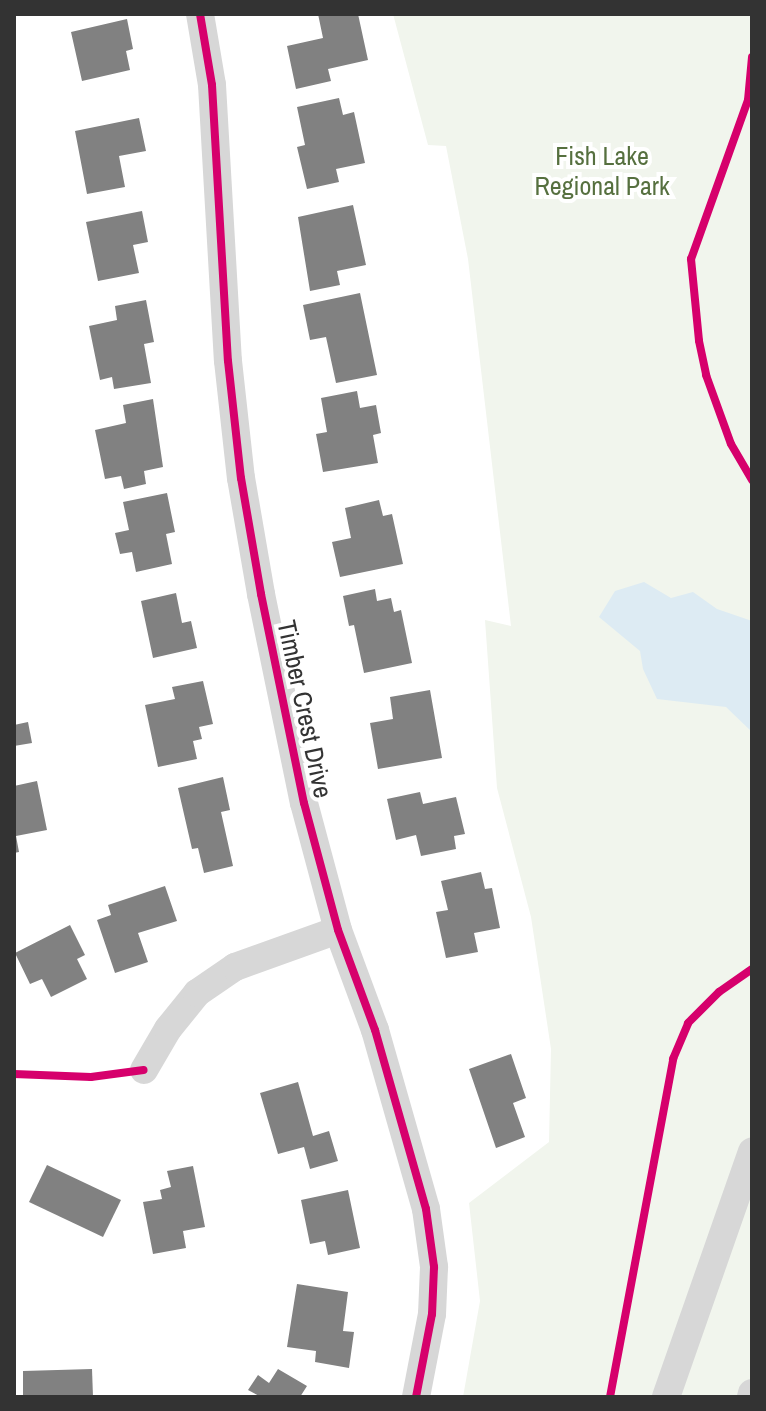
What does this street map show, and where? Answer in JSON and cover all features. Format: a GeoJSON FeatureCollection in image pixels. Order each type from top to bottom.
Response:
{"type":"FeatureCollection","features":[{"type":"Feature","properties":{"kind":"street","name":"Timber Crest Drive"},"geometry":{"type":"LineString","coordinates":[[200,14],[212,85],[228,361],[241,478],[282,700],[338,930],[379,1045],[426,1209],[434,1267],[432,1314],[416,1397]]}},
{"type":"Feature","properties":{"kind":"street"},"geometry":{"type":"LineString","coordinates":[[144,1070],[168,1029],[197,993],[235,967],[279,948],[338,930]]}},
{"type":"Feature","properties":{"kind":"street"},"geometry":{"type":"LineString","coordinates":[[666,1397],[744,1203],[752,1152]]}},
{"type":"Feature","properties":{"kind":"green space","name":"Fish Lake Regional Park"},"geometry":{"type":"Polygon","coordinates":[[[393,14],[752,14],[752,1397],[463,1397],[480,1301],[469,1203],[549,1142],[551,1049],[531,917],[497,788],[485,620],[511,626],[468,259],[446,146],[428,145],[393,14]]]}},
{"type":"Feature","properties":{"kind":"shaded area"},"geometry":{"type":"Polygon","coordinates":[[[644,582],[671,598],[693,592],[717,609],[752,621],[752,732],[726,707],[657,699],[643,669],[640,651],[599,617],[615,591],[644,582]]]}},
{"type":"Feature","properties":{"kind":"building"},"geometry":{"type":"Polygon","coordinates":[[[318,14],[358,14],[368,60],[328,69],[331,81],[296,89],[287,46],[323,38],[318,14]]]}},
{"type":"Feature","properties":{"kind":"building"},"geometry":{"type":"Polygon","coordinates":[[[127,19],[133,49],[126,51],[130,70],[82,81],[71,32],[127,19]]]}},
{"type":"Feature","properties":{"kind":"building"},"geometry":{"type":"Polygon","coordinates":[[[339,98],[343,115],[354,112],[365,163],[336,169],[339,182],[307,189],[297,147],[305,145],[297,107],[339,98]]]}},
{"type":"Feature","properties":{"kind":"building"},"geometry":{"type":"Polygon","coordinates":[[[139,118],[146,151],[119,156],[125,187],[87,194],[75,131],[139,118]]]}},
{"type":"Feature","properties":{"kind":"building"},"geometry":{"type":"Polygon","coordinates":[[[353,205],[366,265],[337,271],[340,285],[310,291],[298,217],[353,205]]]}},
{"type":"Feature","properties":{"kind":"building"},"geometry":{"type":"Polygon","coordinates":[[[142,211],[148,242],[133,245],[139,273],[98,281],[86,222],[142,211]]]}},
{"type":"Feature","properties":{"kind":"building"},"geometry":{"type":"Polygon","coordinates":[[[360,293],[377,375],[336,383],[326,337],[310,340],[303,305],[360,293]]]}},
{"type":"Feature","properties":{"kind":"building"},"geometry":{"type":"Polygon","coordinates":[[[146,300],[154,342],[144,344],[151,383],[114,389],[112,377],[100,380],[89,326],[117,320],[115,306],[146,300]]]}},
{"type":"Feature","properties":{"kind":"building"},"geometry":{"type":"Polygon","coordinates":[[[357,391],[360,408],[376,405],[381,433],[373,435],[378,463],[323,472],[316,434],[327,432],[321,398],[357,391]]]}},
{"type":"Feature","properties":{"kind":"building"},"geometry":{"type":"Polygon","coordinates":[[[153,399],[163,467],[144,471],[146,484],[124,489],[121,476],[105,479],[95,430],[126,423],[123,405],[153,399]]]}},
{"type":"Feature","properties":{"kind":"building"},"geometry":{"type":"Polygon","coordinates":[[[167,493],[175,532],[166,534],[172,564],[136,572],[132,552],[120,554],[115,533],[129,530],[123,502],[167,493]]]}},
{"type":"Feature","properties":{"kind":"building"},"geometry":{"type":"Polygon","coordinates":[[[379,500],[383,516],[392,514],[403,564],[340,577],[332,542],[351,538],[345,508],[379,500]]]}},
{"type":"Feature","properties":{"kind":"building"},"geometry":{"type":"Polygon","coordinates":[[[375,589],[377,601],[391,598],[394,612],[401,610],[412,663],[364,673],[354,625],[349,626],[343,596],[375,589]]]}},
{"type":"Feature","properties":{"kind":"building"},"geometry":{"type":"Polygon","coordinates":[[[176,593],[182,623],[191,621],[197,648],[153,658],[141,601],[176,593]]]}},
{"type":"Feature","properties":{"kind":"building"},"geometry":{"type":"Polygon","coordinates":[[[203,681],[213,724],[199,727],[202,739],[193,741],[197,759],[158,767],[145,705],[175,699],[172,687],[203,681]]]}},
{"type":"Feature","properties":{"kind":"building"},"geometry":{"type":"Polygon","coordinates":[[[430,690],[442,758],[378,769],[370,723],[393,719],[390,697],[430,690]]]}},
{"type":"Feature","properties":{"kind":"building"},"geometry":{"type":"Polygon","coordinates":[[[28,722],[32,743],[14,746],[14,725],[28,722]]]}},
{"type":"Feature","properties":{"kind":"building"},"geometry":{"type":"Polygon","coordinates":[[[223,777],[230,810],[221,812],[233,866],[204,873],[198,848],[192,849],[178,788],[223,777]]]}},
{"type":"Feature","properties":{"kind":"building"},"geometry":{"type":"Polygon","coordinates":[[[37,781],[47,830],[16,836],[19,852],[14,853],[14,786],[37,781]]]}},
{"type":"Feature","properties":{"kind":"building"},"geometry":{"type":"Polygon","coordinates":[[[420,792],[423,804],[456,797],[465,834],[454,836],[456,849],[421,856],[416,835],[396,840],[387,799],[420,792]]]}},
{"type":"Feature","properties":{"kind":"building"},"geometry":{"type":"Polygon","coordinates":[[[481,872],[485,889],[492,888],[500,928],[474,933],[478,952],[446,958],[436,912],[448,910],[441,881],[481,872]]]}},
{"type":"Feature","properties":{"kind":"building"},"geometry":{"type":"Polygon","coordinates":[[[165,886],[177,921],[138,933],[148,962],[115,973],[97,920],[111,915],[108,905],[165,886]]]}},
{"type":"Feature","properties":{"kind":"building"},"geometry":{"type":"Polygon","coordinates":[[[70,925],[85,955],[77,959],[87,979],[51,997],[42,979],[30,984],[15,953],[70,925]]]}},
{"type":"Feature","properties":{"kind":"building"},"geometry":{"type":"Polygon","coordinates":[[[511,1054],[526,1098],[513,1103],[525,1137],[496,1148],[469,1069],[511,1054]]]}},
{"type":"Feature","properties":{"kind":"building"},"geometry":{"type":"Polygon","coordinates":[[[298,1082],[313,1136],[329,1131],[338,1161],[310,1169],[304,1147],[278,1154],[260,1093],[298,1082]]]}},
{"type":"Feature","properties":{"kind":"building"},"geometry":{"type":"Polygon","coordinates":[[[47,1165],[121,1200],[103,1237],[29,1202],[47,1165]]]}},
{"type":"Feature","properties":{"kind":"building"},"geometry":{"type":"Polygon","coordinates":[[[193,1166],[205,1227],[183,1231],[186,1248],[153,1254],[143,1202],[162,1199],[160,1190],[171,1187],[167,1171],[193,1166]]]}},
{"type":"Feature","properties":{"kind":"building"},"geometry":{"type":"Polygon","coordinates":[[[348,1190],[360,1248],[328,1255],[325,1241],[310,1244],[301,1200],[348,1190]]]}},
{"type":"Feature","properties":{"kind":"building"},"geometry":{"type":"Polygon","coordinates":[[[297,1284],[348,1292],[343,1331],[354,1332],[349,1368],[315,1362],[316,1351],[287,1347],[297,1284]]]}},
{"type":"Feature","properties":{"kind":"building"},"geometry":{"type":"Polygon","coordinates":[[[92,1369],[93,1397],[23,1397],[23,1371],[92,1369]]]}},
{"type":"Feature","properties":{"kind":"building"},"geometry":{"type":"Polygon","coordinates":[[[278,1369],[307,1386],[300,1397],[261,1397],[248,1390],[258,1375],[269,1383],[278,1369]]]}},
{"type":"Feature","properties":{"kind":"cycle path"},"geometry":{"type":"LineString","coordinates":[[200,14],[212,85],[228,361],[241,478],[261,594],[304,803],[338,930],[375,1030],[426,1209],[434,1267],[432,1314],[416,1397]]}},
{"type":"Feature","properties":{"kind":"cycle path"},"geometry":{"type":"LineString","coordinates":[[752,57],[748,100],[691,259],[699,341],[706,375],[731,444],[752,480]]}},
{"type":"Feature","properties":{"kind":"cycle path"},"geometry":{"type":"LineString","coordinates":[[610,1397],[673,1059],[688,1023],[719,992],[752,969]]}},
{"type":"Feature","properties":{"kind":"cycle path"},"geometry":{"type":"LineString","coordinates":[[14,1074],[91,1077],[144,1070]]}}]}
